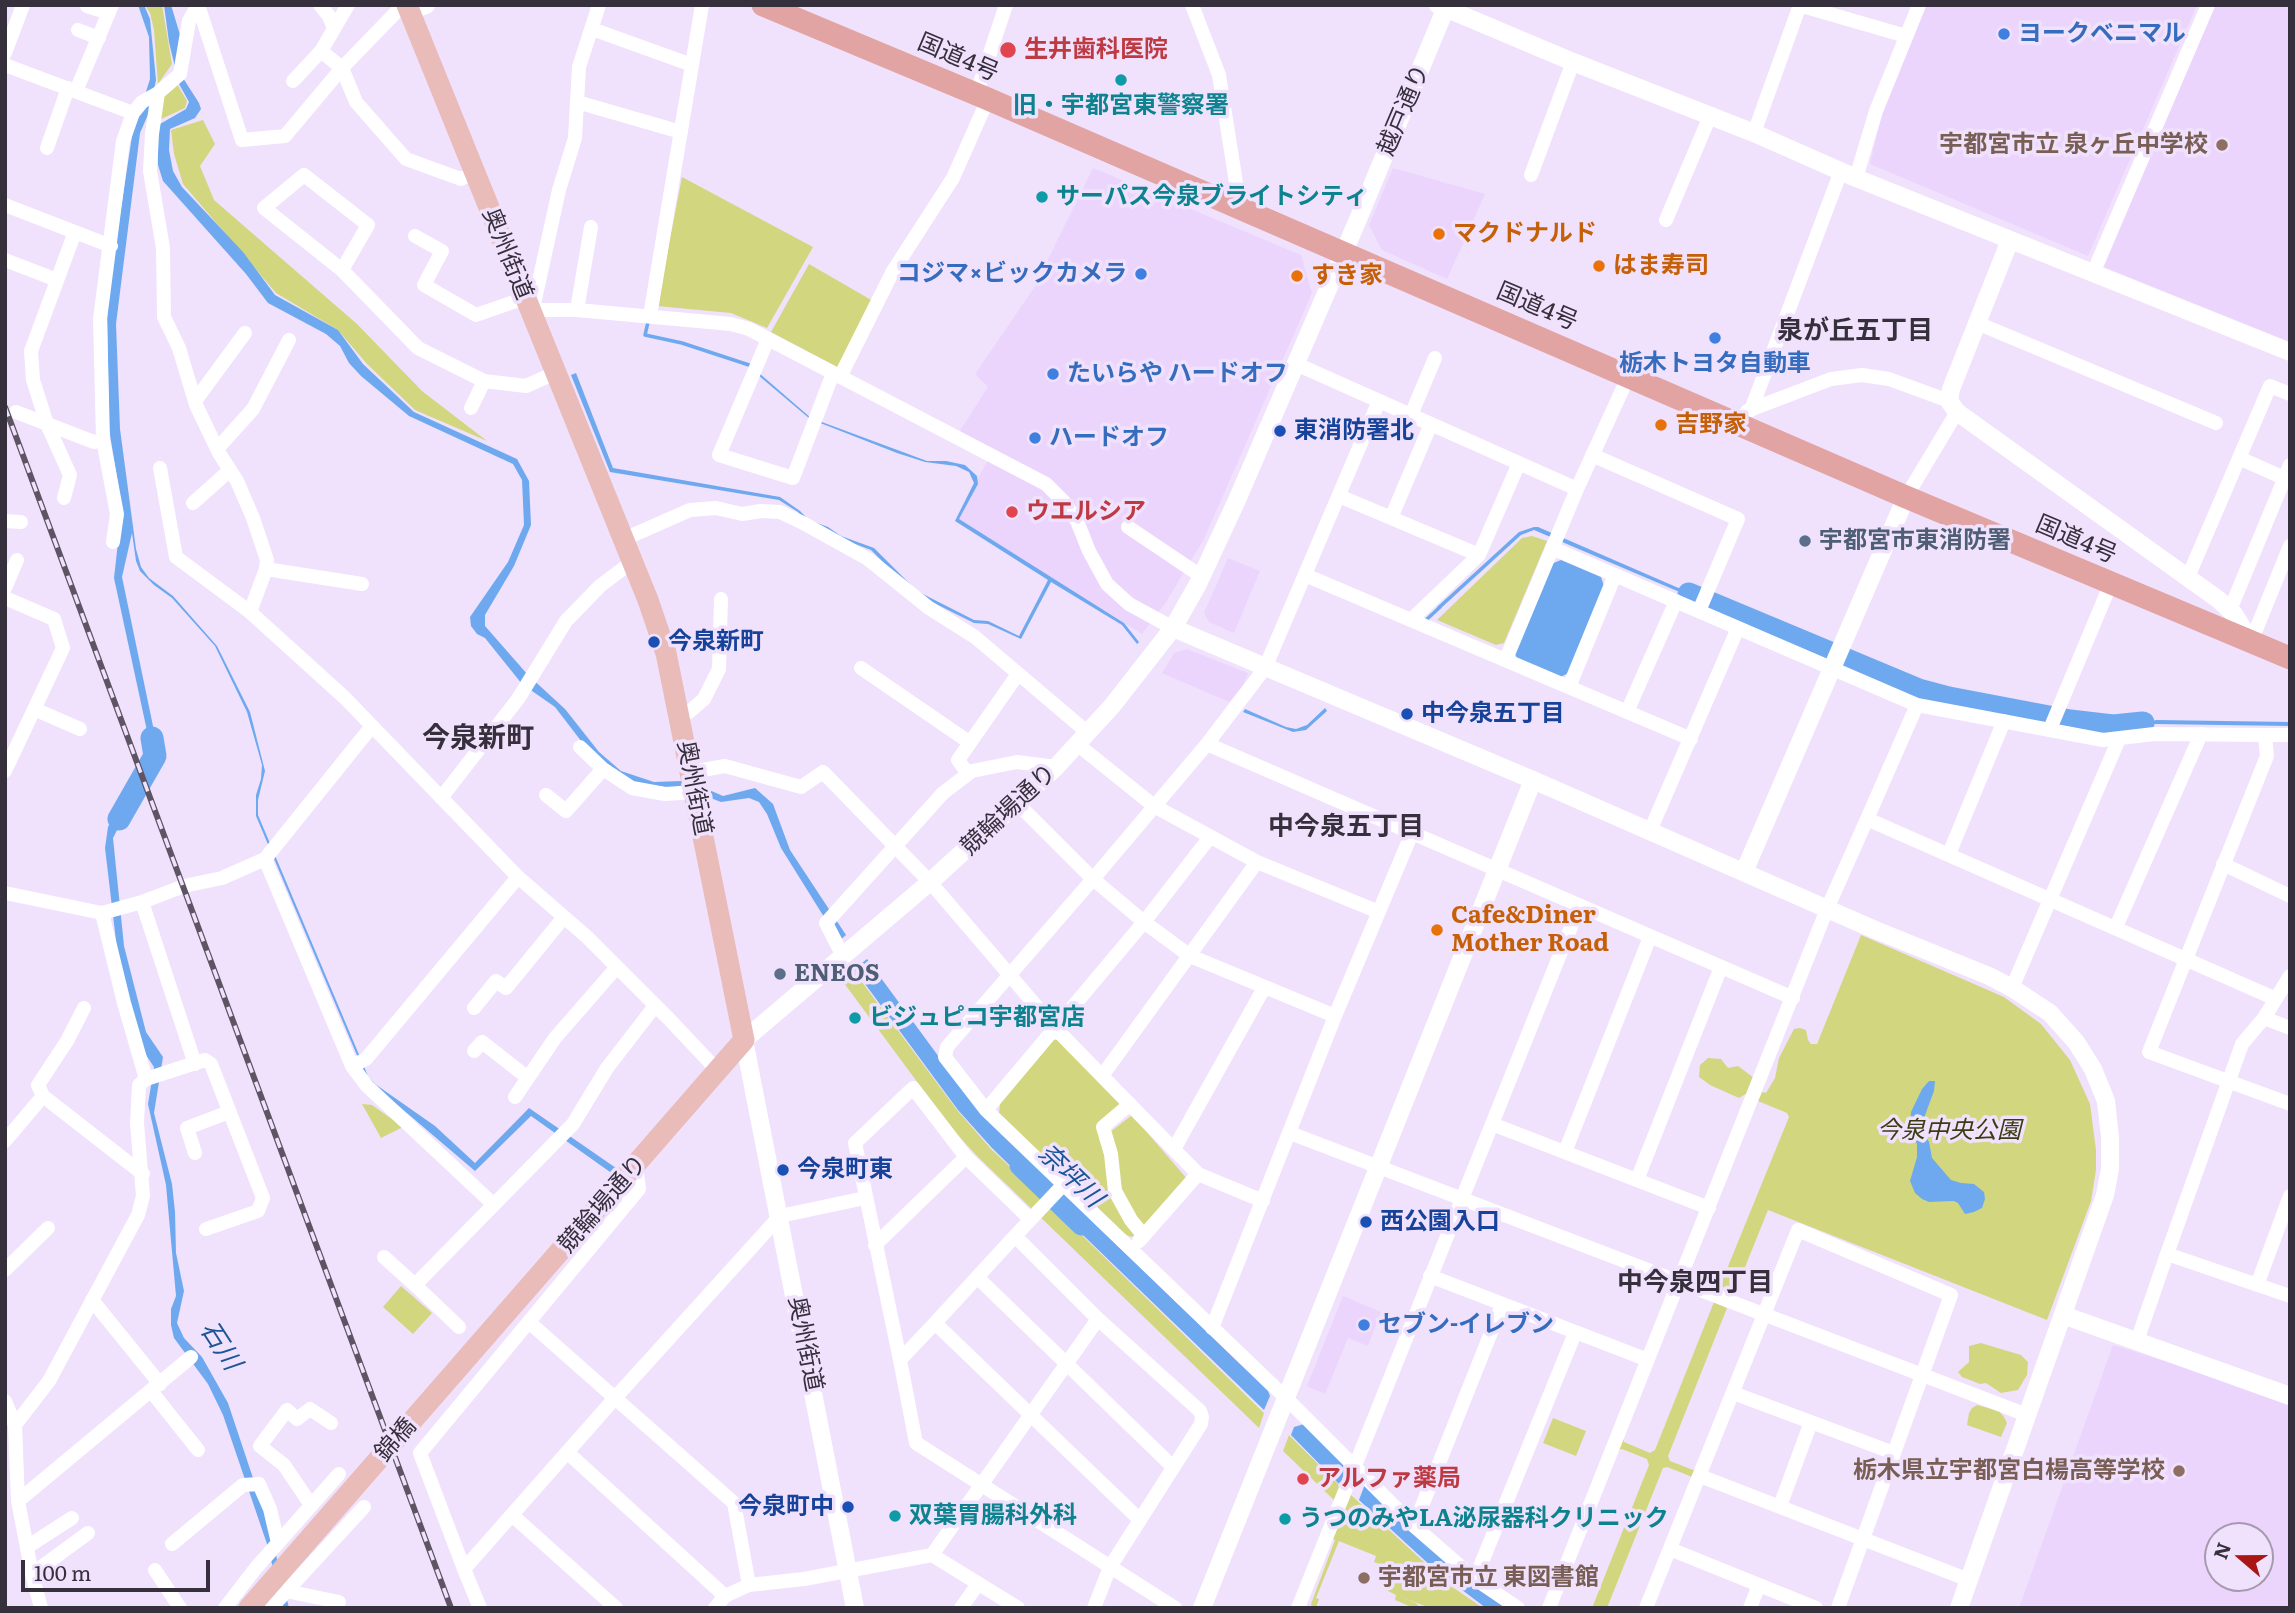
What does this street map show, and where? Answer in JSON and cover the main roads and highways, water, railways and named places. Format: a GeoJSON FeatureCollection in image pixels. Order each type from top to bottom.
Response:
{"type":"FeatureCollection","features":[{"type":"Feature","properties":{"kind":"highway","name":"国道4号"},"geometry":{"type":"LineString","coordinates":[[775,8],[1629,375],[1742,416],[1906,497],[2290,658]]}},
{"type":"Feature","properties":{"kind":"main road","name":"奥州街道"},"geometry":{"type":"LineString","coordinates":[[411,7],[474,173],[633,561],[666,653],[744,1040]]}},
{"type":"Feature","properties":{"kind":"main road","name":"競輪場通り"},"geometry":{"type":"LineString","coordinates":[[543,1273],[744,1040]]}},
{"type":"Feature","properties":{"kind":"main road","name":"錦橋"},"geometry":{"type":"LineString","coordinates":[[249,1608],[543,1273]]}},
{"type":"Feature","properties":{"kind":"water"},"geometry":{"type":"Polygon","coordinates":[[[138,5],[144,5],[150,19],[156,80],[150,110],[140,133],[116,324],[120,429],[136,549],[141,567],[149,578],[173,596],[217,646],[250,712],[265,771],[258,800],[258,815],[368,1076],[375,1084],[435,1126],[475,1163],[529,1108],[616,1168],[610,1172],[531,1116],[475,1171],[367,1079],[256,816],[256,795],[262,765],[247,712],[215,646],[172,598],[140,571],[132,533],[122,577],[158,750],[158,758],[150,771],[148,763],[152,754],[114,578],[122,507],[109,429],[107,301],[132,136],[150,79],[149,37],[138,5]]]}},
{"type":"Feature","properties":{"kind":"water"},"geometry":{"type":"Polygon","coordinates":[[[164,5],[171,5],[181,38],[183,78],[201,109],[195,118],[170,129],[169,150],[173,171],[182,187],[243,252],[275,295],[338,330],[363,364],[414,412],[517,459],[529,481],[531,525],[514,566],[485,615],[485,626],[528,675],[565,709],[599,752],[621,771],[654,782],[682,781],[684,788],[639,786],[588,750],[555,707],[522,684],[485,638],[477,634],[471,626],[470,617],[508,562],[524,525],[522,480],[513,464],[409,416],[361,376],[349,363],[340,346],[326,334],[268,303],[246,274],[163,181],[158,165],[157,142],[160,124],[186,109],[189,102],[179,84],[164,5]]]}},
{"type":"Feature","properties":{"kind":"water"},"geometry":{"type":"Polygon","coordinates":[[[576,373],[613,468],[780,497],[809,520],[874,548],[917,591],[974,620],[988,621],[1019,636],[1048,580],[955,521],[974,483],[969,472],[956,466],[925,462],[897,453],[810,419],[758,375],[759,373],[811,418],[927,461],[965,465],[977,476],[978,484],[959,519],[1124,623],[1139,642],[1137,644],[1122,625],[1051,582],[1021,639],[988,624],[974,623],[914,593],[871,550],[806,522],[798,512],[779,500],[610,472],[571,375],[576,373]]]}},
{"type":"Feature","properties":{"kind":"water"},"geometry":{"type":"Polygon","coordinates":[[[1534,527],[1690,593],[1689,596],[1534,530],[1521,535],[1440,609],[1437,607],[1519,532],[1534,527]]]}},
{"type":"Feature","properties":{"kind":"water"},"geometry":{"type":"Polygon","coordinates":[[[1561,560],[1601,577],[1604,586],[1569,673],[1558,678],[1518,660],[1514,652],[1551,564],[1561,560]]]}},
{"type":"Feature","properties":{"kind":"water"},"geometry":{"type":"Polygon","coordinates":[[[1722,607],[1812,646],[1811,649],[1721,609],[1722,607]]]}},
{"type":"Feature","properties":{"kind":"water"},"geometry":{"type":"Polygon","coordinates":[[[1858,662],[1921,689],[2042,713],[2041,716],[1920,692],[1857,666],[1858,662]]]}},
{"type":"Feature","properties":{"kind":"water"},"geometry":{"type":"Polygon","coordinates":[[[1325,708],[1327,711],[1306,730],[1293,732],[1243,712],[1245,709],[1296,729],[1307,725],[1325,708]]]}},
{"type":"Feature","properties":{"kind":"water"},"geometry":{"type":"Polygon","coordinates":[[[2068,718],[2110,726],[2157,720],[2290,722],[2290,726],[2155,724],[2110,730],[2067,721],[2068,718]]]}},
{"type":"Feature","properties":{"kind":"water"},"geometry":{"type":"Polygon","coordinates":[[[755,788],[773,804],[790,850],[846,935],[839,941],[781,848],[759,802],[749,798],[721,802],[708,797],[707,789],[723,796],[755,788]]]}},
{"type":"Feature","properties":{"kind":"water"},"geometry":{"type":"Polygon","coordinates":[[[131,790],[134,797],[113,838],[124,946],[146,1032],[163,1057],[154,1113],[172,1184],[176,1253],[184,1291],[177,1323],[184,1338],[202,1357],[228,1403],[269,1526],[289,1608],[283,1608],[267,1544],[223,1415],[208,1384],[174,1338],[171,1325],[171,1309],[176,1296],[166,1185],[148,1104],[154,1067],[140,1046],[119,966],[105,848],[108,827],[120,803],[131,790]]]}},
{"type":"Feature","properties":{"kind":"water"},"geometry":{"type":"Polygon","coordinates":[[[867,959],[972,1102],[1049,1180],[1038,1193],[958,1110],[854,969],[867,959]]]}},
{"type":"Feature","properties":{"kind":"water"},"geometry":{"type":"Polygon","coordinates":[[[1929,1081],[1935,1081],[1934,1091],[1924,1118],[1923,1130],[1932,1158],[1951,1180],[1974,1184],[1984,1192],[1982,1208],[1974,1212],[1965,1214],[1954,1201],[1929,1202],[1922,1199],[1915,1193],[1910,1181],[1917,1157],[1917,1144],[1910,1130],[1911,1112],[1929,1081]]]}},
{"type":"Feature","properties":{"kind":"water"},"geometry":{"type":"Polygon","coordinates":[[[1067,1197],[1268,1391],[1270,1396],[1264,1410],[1056,1209],[1067,1197]]]}},
{"type":"Feature","properties":{"kind":"water"},"geometry":{"type":"Polygon","coordinates":[[[1304,1424],[1344,1465],[1346,1471],[1340,1485],[1291,1435],[1294,1427],[1304,1424]]]}},
{"type":"Feature","properties":{"kind":"water"},"geometry":{"type":"Polygon","coordinates":[[[1365,1484],[1510,1608],[1486,1608],[1433,1568],[1359,1500],[1365,1484]]]}},
{"type":"Feature","properties":{"kind":"waterway"},"geometry":{"type":"LineString","coordinates":[[648,322],[645,335],[682,343],[749,365]]}},
{"type":"Feature","properties":{"kind":"waterway"},"geometry":{"type":"LineString","coordinates":[[1689,594],[1919,690],[2070,721],[2113,726],[2143,723]]}},
{"type":"Feature","properties":{"kind":"waterway"},"geometry":{"type":"LineString","coordinates":[[1425,621],[1440,607]]}},
{"type":"Feature","properties":{"kind":"waterway"},"geometry":{"type":"LineString","coordinates":[[119,819],[155,756],[152,738]]}},
{"type":"Feature","properties":{"kind":"waterway","name":"奈坪川"},"geometry":{"type":"LineString","coordinates":[[1021,1165],[1082,1224]]}},
{"type":"Feature","properties":{"kind":"railway"},"geometry":{"type":"LineString","coordinates":[[5,407],[451,1608]]}},
{"type":"Feature","properties":{"kind":"place","name":"ヨークベニマル"},"geometry":{"type":"Point","coordinates":[2004,34]}},
{"type":"Feature","properties":{"kind":"place","name":"生井歯科医院"},"geometry":{"type":"Point","coordinates":[1008,50]}},
{"type":"Feature","properties":{"kind":"place","name":"旧・宇都宮東警察署"},"geometry":{"type":"Point","coordinates":[1121,80]}},
{"type":"Feature","properties":{"kind":"place","name":"宇都宮市立 泉ヶ丘中学校"},"geometry":{"type":"Point","coordinates":[2222,145]}},
{"type":"Feature","properties":{"kind":"place","name":"サーパス今泉ブライトシティ"},"geometry":{"type":"Point","coordinates":[1042,197]}},
{"type":"Feature","properties":{"kind":"place","name":"マクドナルド"},"geometry":{"type":"Point","coordinates":[1439,234]}},
{"type":"Feature","properties":{"kind":"place","name":"はま寿司"},"geometry":{"type":"Point","coordinates":[1599,266]}},
{"type":"Feature","properties":{"kind":"place","name":"コジマ×ビックカメラ"},"geometry":{"type":"Point","coordinates":[1141,274]}},
{"type":"Feature","properties":{"kind":"place","name":"すき家"},"geometry":{"type":"Point","coordinates":[1297,276]}},
{"type":"Feature","properties":{"kind":"place","name":"栃木トヨタ自動車"},"geometry":{"type":"Point","coordinates":[1715,338]}},
{"type":"Feature","properties":{"kind":"place","name":"たいらや ハードオフ"},"geometry":{"type":"Point","coordinates":[1053,374]}},
{"type":"Feature","properties":{"kind":"place","name":"吉野家"},"geometry":{"type":"Point","coordinates":[1661,425]}},
{"type":"Feature","properties":{"kind":"place","name":"東消防署北"},"geometry":{"type":"Point","coordinates":[1280,431]}},
{"type":"Feature","properties":{"kind":"place","name":"ハードオフ"},"geometry":{"type":"Point","coordinates":[1035,438]}},
{"type":"Feature","properties":{"kind":"place","name":"ウエルシア"},"geometry":{"type":"Point","coordinates":[1012,512]}},
{"type":"Feature","properties":{"kind":"place","name":"宇都宮市東消防署"},"geometry":{"type":"Point","coordinates":[1805,541]}},
{"type":"Feature","properties":{"kind":"place","name":"今泉新町"},"geometry":{"type":"Point","coordinates":[654,642]}},
{"type":"Feature","properties":{"kind":"place","name":"中今泉五丁目"},"geometry":{"type":"Point","coordinates":[1407,714]}},
{"type":"Feature","properties":{"kind":"place","name":"Cafe&Diner Mother Road"},"geometry":{"type":"Point","coordinates":[1437,930]}},
{"type":"Feature","properties":{"kind":"place","name":"ENEOS"},"geometry":{"type":"Point","coordinates":[780,974]}},
{"type":"Feature","properties":{"kind":"place","name":"ビジュピコ宇都宮店"},"geometry":{"type":"Point","coordinates":[855,1018]}},
{"type":"Feature","properties":{"kind":"place","name":"今泉町東"},"geometry":{"type":"Point","coordinates":[783,1170]}},
{"type":"Feature","properties":{"kind":"place","name":"西公園入口"},"geometry":{"type":"Point","coordinates":[1366,1222]}},
{"type":"Feature","properties":{"kind":"place","name":"セブン-イレブン"},"geometry":{"type":"Point","coordinates":[1364,1325]}},
{"type":"Feature","properties":{"kind":"place","name":"栃木県立宇都宮白楊高等学校"},"geometry":{"type":"Point","coordinates":[2179,1471]}},
{"type":"Feature","properties":{"kind":"place","name":"アルファ薬局"},"geometry":{"type":"Point","coordinates":[1303,1479]}},
{"type":"Feature","properties":{"kind":"place","name":"今泉町中"},"geometry":{"type":"Point","coordinates":[848,1507]}},
{"type":"Feature","properties":{"kind":"place","name":"双葉胃腸科外科"},"geometry":{"type":"Point","coordinates":[895,1516]}},
{"type":"Feature","properties":{"kind":"place","name":"うつのみやLA泌尿器科クリニック"},"geometry":{"type":"Point","coordinates":[1285,1519]}},
{"type":"Feature","properties":{"kind":"place","name":"宇都宮市立 東図書館"},"geometry":{"type":"Point","coordinates":[1364,1578]}},
{"type":"Feature","properties":{"kind":"district","name":"泉が丘五丁目"},"geometry":{"type":"Point","coordinates":[1855,331]}},
{"type":"Feature","properties":{"kind":"district","name":"今泉新町"},"geometry":{"type":"Point","coordinates":[478,739]}},
{"type":"Feature","properties":{"kind":"district","name":"中今泉五丁目"},"geometry":{"type":"Point","coordinates":[1346,827]}},
{"type":"Feature","properties":{"kind":"district","name":"中今泉四丁目"},"geometry":{"type":"Point","coordinates":[1695,1283]}},
{"type":"Feature","properties":{"kind":"park label","name":"今泉中央公園"},"geometry":{"type":"Point","coordinates":[1949,1131]}},
{"type":"Feature","properties":{"kind":"water label","name":"石川"},"geometry":{"type":"Point","coordinates":[220,1346]}}]}
